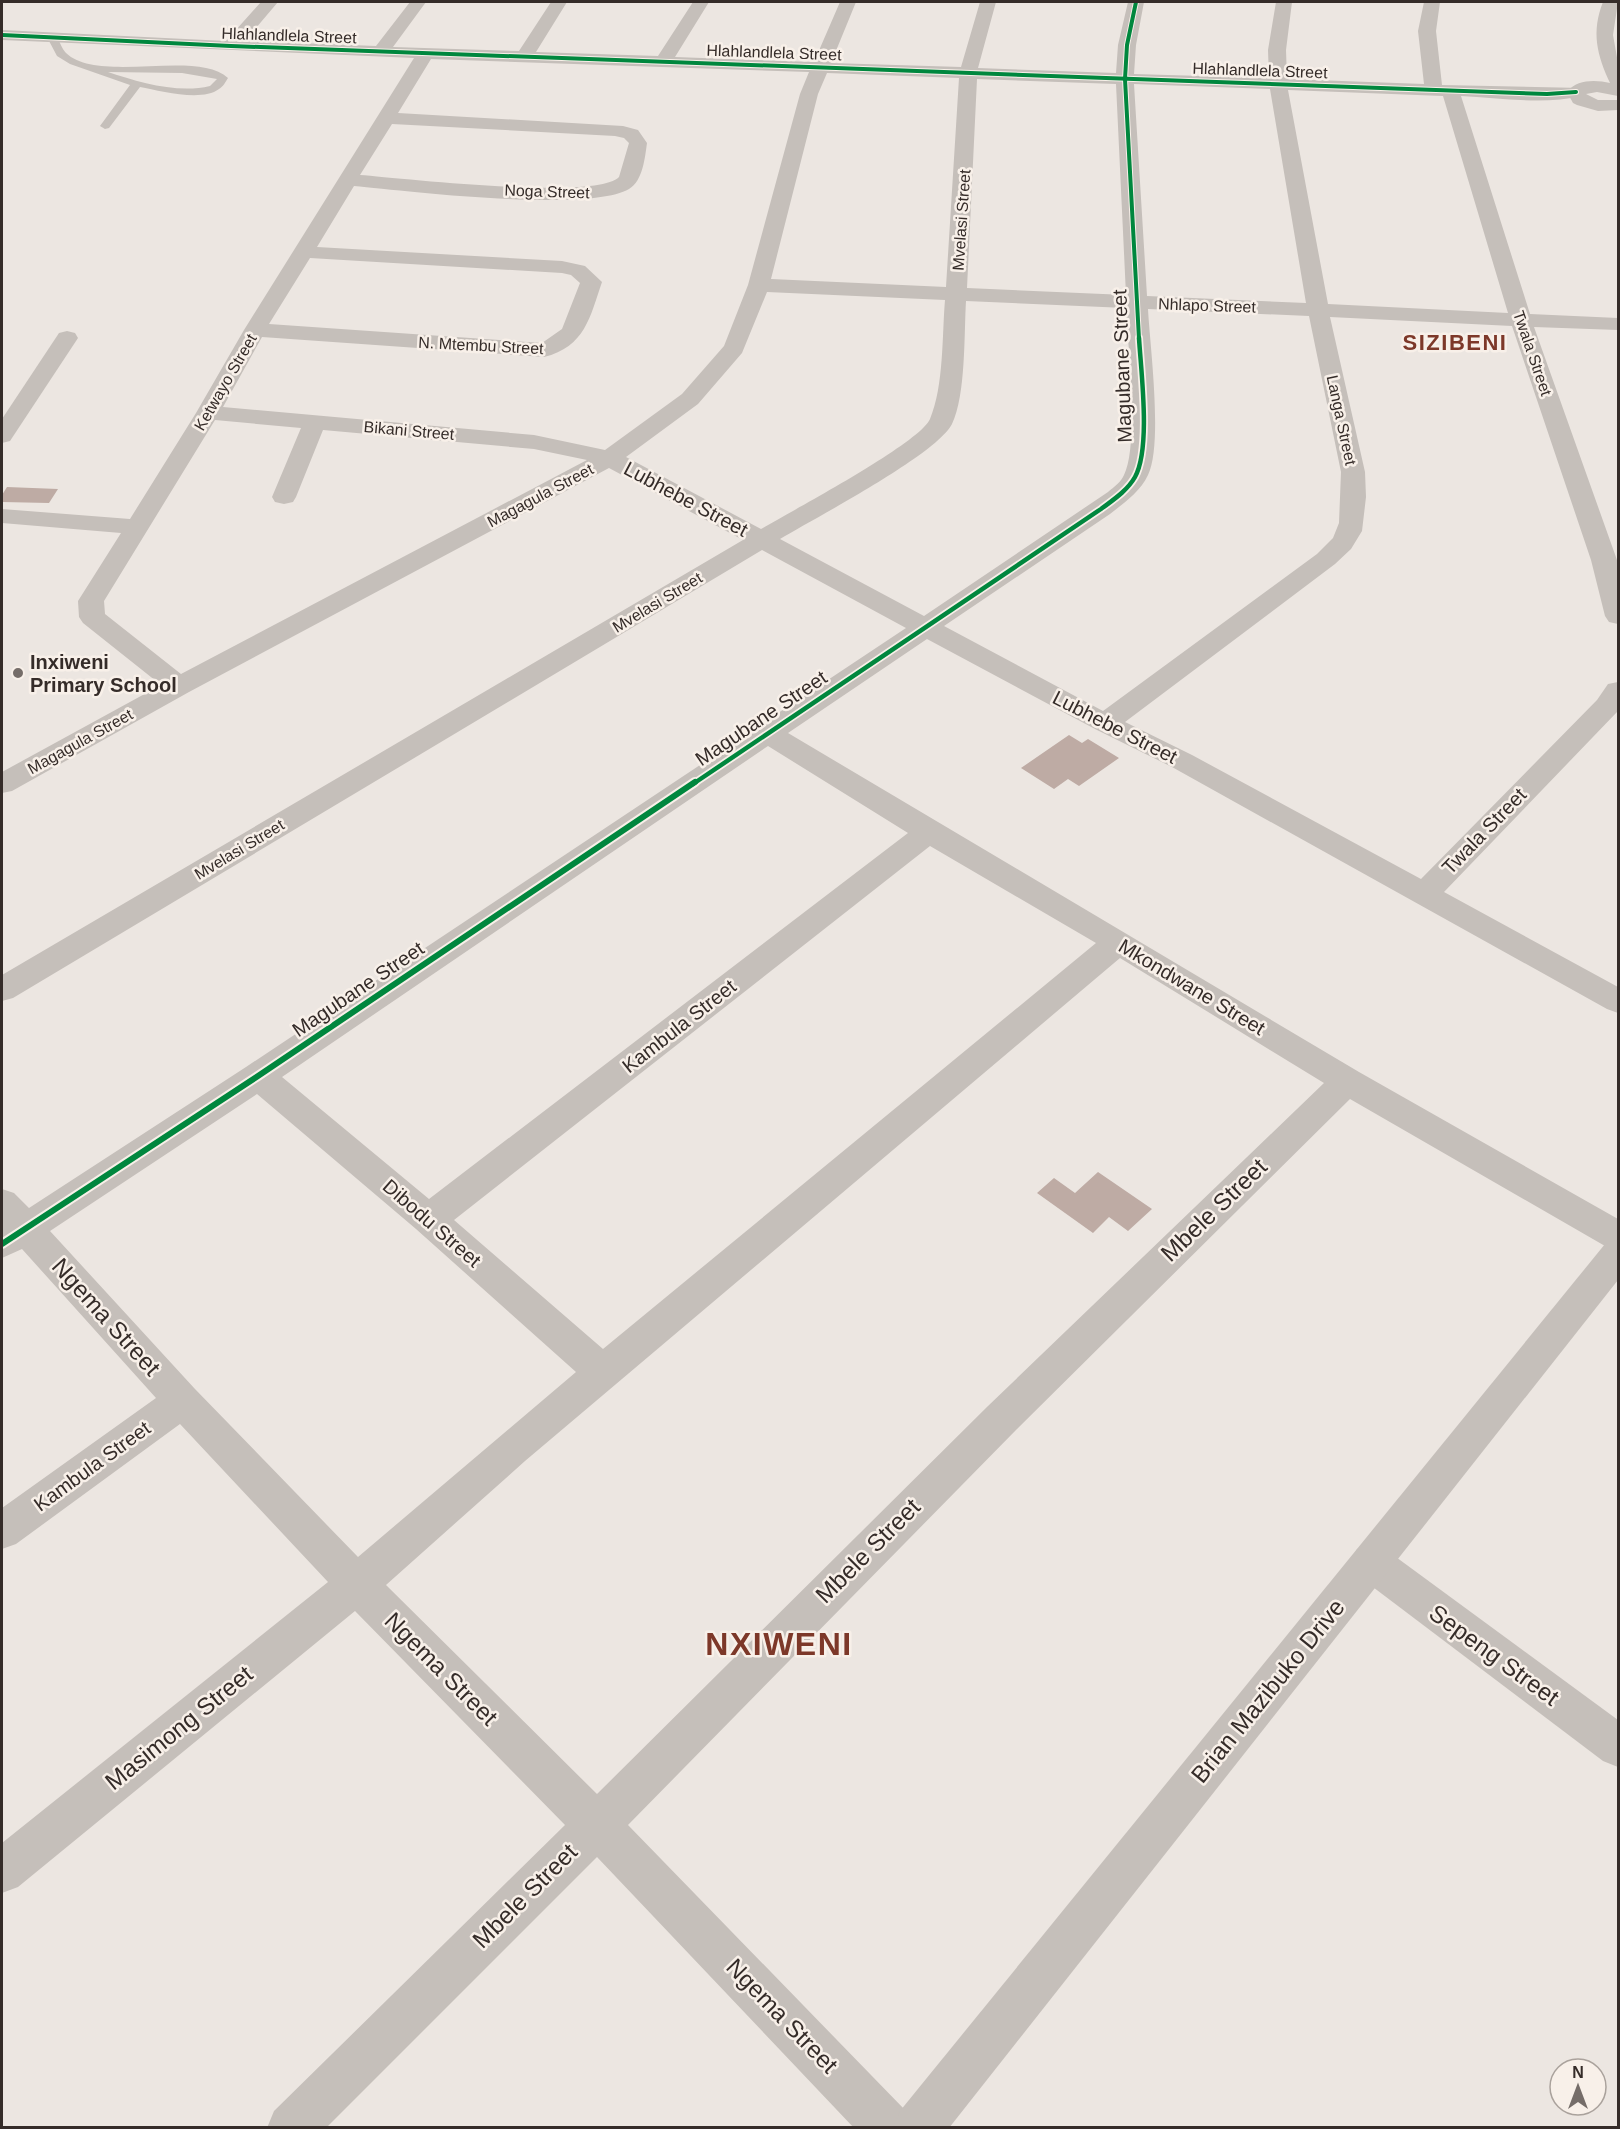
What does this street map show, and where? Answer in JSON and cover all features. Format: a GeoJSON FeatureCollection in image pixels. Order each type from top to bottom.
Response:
{"type":"FeatureCollection","features":[{"type":"Feature","properties":{"kind":"street"},"geometry":{"type":"LineString","coordinates":[[231,46],[270,2]]}},
{"type":"Feature","properties":{"kind":"street"},"geometry":{"type":"LineString","coordinates":[[381,51],[418,2]]}},
{"type":"Feature","properties":{"kind":"street"},"geometry":{"type":"LineString","coordinates":[[524,57],[559,2]]}},
{"type":"Feature","properties":{"kind":"street"},"geometry":{"type":"LineString","coordinates":[[663,62],[701,2]]}},
{"type":"Feature","properties":{"kind":"street","name":"Magagula Street"},"geometry":{"type":"LineString","coordinates":[[2,784],[179,686],[609,458],[667,418],[720,367],[734,348],[744,328],[759,285],[809,94],[848,2]]}},
{"type":"Feature","properties":{"kind":"street","name":"Mvelasi Street"},"geometry":{"type":"LineString","coordinates":[[2,990],[762,540],[926,439],[939,424],[945,410],[951,372],[968,73],[988,2]]}},
{"type":"Feature","properties":{"kind":"street","name":"Magubane Street"},"geometry":{"type":"LineString","coordinates":[[10,1225],[258,1076],[1101,509],[1130,483],[1137,472],[1142,437],[1138,302],[1125,79],[1126,45],[1136,2]]}},
{"type":"Feature","properties":{"kind":"street","name":"Langa Street"},"geometry":{"type":"LineString","coordinates":[[1105,723],[1326,559],[1346,540],[1350,529],[1353,512],[1353,472],[1318,310],[1278,84],[1277,50],[1284,2]]}},
{"type":"Feature","properties":{"kind":"street","name":"Twala Street"},"geometry":{"type":"LineString","coordinates":[[1432,2],[1427,31],[1441,90],[1604,560],[1618,616]]}},
{"type":"Feature","properties":{"kind":"street"},"geometry":{"type":"LineString","coordinates":[[1578,95],[1582,88],[1594,86],[1615,92],[1604,39],[1612,11]]}},
{"type":"Feature","properties":{"kind":"street","name":"Hlahlandlela Street"},"geometry":{"type":"LineString","coordinates":[[2,35],[231,46],[1547,94],[1578,95],[1615,92]]}},
{"type":"Feature","properties":{"kind":"street","name":"Ketwayo Street"},"geometry":{"type":"LineString","coordinates":[[179,686],[92,617],[91,601],[426,53]]}},
{"type":"Feature","properties":{"kind":"street","name":"Noga Street"},"geometry":{"type":"LineString","coordinates":[[349,180],[472,189],[597,193],[622,185],[627,180],[638,143],[631,134],[615,130],[386,118]]}},
{"type":"Feature","properties":{"kind":"street","name":"N. Mtembu Street"},"geometry":{"type":"LineString","coordinates":[[255,330],[544,350],[565,342],[572,334],[591,282],[578,270],[562,267],[305,252]]}},
{"type":"Feature","properties":{"kind":"street","name":"Nhlapo Street"},"geometry":{"type":"LineString","coordinates":[[759,285],[1618,324]]}},
{"type":"Feature","properties":{"kind":"street"},"geometry":{"type":"LineString","coordinates":[[2,436],[67,338]]}},
{"type":"Feature","properties":{"kind":"street","name":"Bikani Street"},"geometry":{"type":"LineString","coordinates":[[208,413],[534,442],[609,458]]}},
{"type":"Feature","properties":{"kind":"street"},"geometry":{"type":"LineString","coordinates":[[284,497],[315,422]]}},
{"type":"Feature","properties":{"kind":"street","name":"Lubhebe Street"},"geometry":{"type":"LineString","coordinates":[[609,458],[1105,723],[1182,761],[1618,1000]]}},
{"type":"Feature","properties":{"kind":"street"},"geometry":{"type":"LineString","coordinates":[[2,516],[137,527]]}},
{"type":"Feature","properties":{"kind":"street","name":"Twala Street"},"geometry":{"type":"LineString","coordinates":[[1424,894],[1606,706],[1618,690]]}},
{"type":"Feature","properties":{"kind":"street","name":"Mkondwane Street"},"geometry":{"type":"LineString","coordinates":[[769,734],[1347,1081],[1618,1236]]}},
{"type":"Feature","properties":{"kind":"street","name":"Kambula Street"},"geometry":{"type":"LineString","coordinates":[[429,1219],[929,832]]}},
{"type":"Feature","properties":{"kind":"street","name":"Masimong Street"},"geometry":{"type":"LineString","coordinates":[[2,1871],[357,1584],[511,1449],[1118,942]]}},
{"type":"Feature","properties":{"kind":"street","name":"Dibodu Street"},"geometry":{"type":"LineString","coordinates":[[258,1076],[429,1219],[603,1372]]}},
{"type":"Feature","properties":{"kind":"street","name":"Mbele Street"},"geometry":{"type":"LineString","coordinates":[[291,2127],[597,1825],[858,1561],[1347,1081]]}},
{"type":"Feature","properties":{"kind":"street","name":"Ngema Street"},"geometry":{"type":"LineString","coordinates":[[10,1225],[357,1584],[597,1825],[889,2127]]}},
{"type":"Feature","properties":{"kind":"street","name":"Brian Mazibuko Drive"},"geometry":{"type":"LineString","coordinates":[[917,2127],[1618,1254]]}},
{"type":"Feature","properties":{"kind":"street","name":"Kambula Street"},"geometry":{"type":"LineString","coordinates":[[2,1531],[182,1401]]}},
{"type":"Feature","properties":{"kind":"street","name":"Sepeng Street"},"geometry":{"type":"LineString","coordinates":[[1371,1562],[1618,1746]]}},
{"type":"Feature","properties":{"kind":"lane"},"geometry":{"type":"LineString","coordinates":[[53,39],[61,54],[71,61],[91,69],[136,85],[202,92],[215,88],[223,78],[212,73],[185,71],[91,69]]}},
{"type":"Feature","properties":{"kind":"lane"},"geometry":{"type":"LineString","coordinates":[[105,126],[136,85]]}},
{"type":"Feature","properties":{"kind":"building"},"geometry":{"type":"Polygon","coordinates":[[[7,487],[58,489],[49,503],[2,502],[2,495],[7,487]]]}},
{"type":"Feature","properties":{"kind":"building"},"geometry":{"type":"Polygon","coordinates":[[[1069,735],[1082,743],[1088,739],[1119,758],[1079,786],[1068,779],[1054,789],[1021,768],[1069,735]]]}},
{"type":"Feature","properties":{"kind":"building"},"geometry":{"type":"Polygon","coordinates":[[[1098,1172],[1152,1209],[1128,1231],[1109,1217],[1093,1233],[1037,1193],[1054,1178],[1075,1193],[1098,1172]]]}},
{"type":"Feature","properties":{"kind":"cycle path"},"geometry":{"type":"LineString","coordinates":[[2,1244],[258,1076],[1101,509],[1128,487],[1139,469],[1141,460],[1143,418],[1125,79],[1127,45],[1136,2]]}},
{"type":"Feature","properties":{"kind":"cycle path"},"geometry":{"type":"LineString","coordinates":[[2,35],[231,46],[1547,94],[1576,92]]}},
{"type":"Feature","properties":{"kind":"place","name":"Inxiweni Primary School"},"geometry":{"type":"Point","coordinates":[18,673]}},
{"type":"Feature","properties":{"kind":"district","name":"SIZIBENI"},"geometry":{"type":"Point","coordinates":[1455,342]}},
{"type":"Feature","properties":{"kind":"district","name":"NXIWENI"},"geometry":{"type":"Point","coordinates":[779,1644]}}]}
